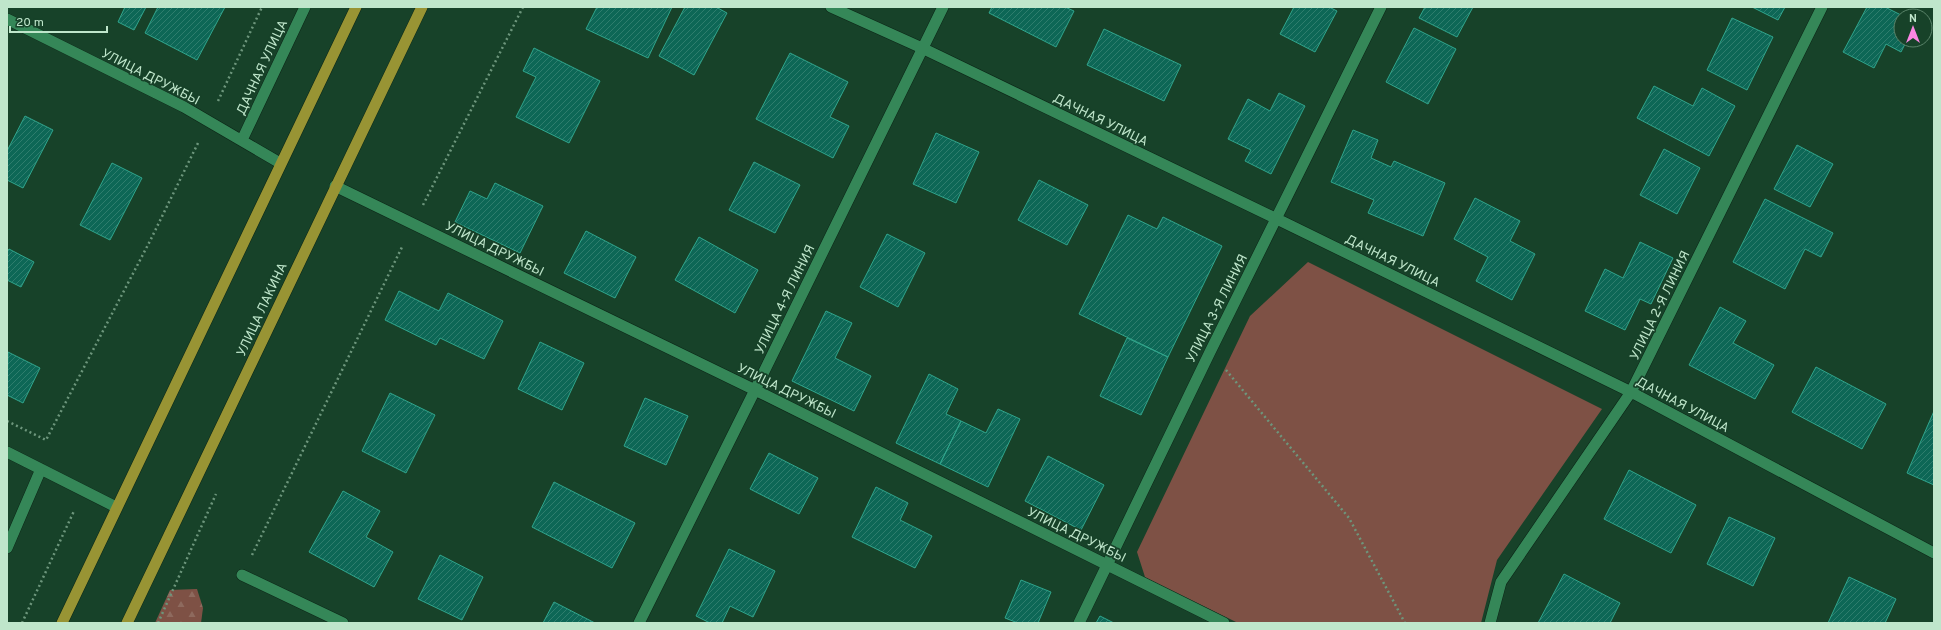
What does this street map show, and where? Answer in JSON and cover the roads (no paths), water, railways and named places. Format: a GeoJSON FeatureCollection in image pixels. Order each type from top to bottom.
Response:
{"type":"FeatureCollection","features":[{"type":"Feature","properties":{"kind":"highway"},"geometry":{"type":"LineString","coordinates":[[62,623],[280,163],[356,7]]}},
{"type":"Feature","properties":{"kind":"highway","name":"УЛИЦА ЛАКИНА"},"geometry":{"type":"LineString","coordinates":[[127,623],[422,7]]}},
{"type":"Feature","properties":{"kind":"street","name":"ДАЧНАЯ УЛИЦА"},"geometry":{"type":"LineString","coordinates":[[242,140],[305,7]]}},
{"type":"Feature","properties":{"kind":"street","name":"ДАЧНАЯ УЛИЦА"},"geometry":{"type":"LineString","coordinates":[[832,7],[922,48],[1277,219],[1631,392],[1934,553]]}},
{"type":"Feature","properties":{"kind":"street","name":"УЛИЦА 4-Я ЛИНИЯ"},"geometry":{"type":"LineString","coordinates":[[639,623],[755,390],[942,7]]}},
{"type":"Feature","properties":{"kind":"street","name":"УЛИЦА 3-Я ЛИНИЯ"},"geometry":{"type":"LineString","coordinates":[[1078,623],[1381,7]]}},
{"type":"Feature","properties":{"kind":"street","name":"УЛИЦА 2-Я ЛИНИЯ"},"geometry":{"type":"LineString","coordinates":[[1490,623],[1501,582],[1631,392],[1822,7]]}},
{"type":"Feature","properties":{"kind":"street","name":"УЛИЦА ДРУЖБЫ"},"geometry":{"type":"LineString","coordinates":[[7,20],[184,107],[280,163]]}},
{"type":"Feature","properties":{"kind":"street","name":"УЛИЦА ДРУЖБЫ"},"geometry":{"type":"LineString","coordinates":[[335,186],[755,390],[1224,623]]}},
{"type":"Feature","properties":{"kind":"street"},"geometry":{"type":"LineString","coordinates":[[7,452],[116,507]]}},
{"type":"Feature","properties":{"kind":"street"},"geometry":{"type":"LineString","coordinates":[[7,548],[41,469]]}},
{"type":"Feature","properties":{"kind":"street"},"geometry":{"type":"LineString","coordinates":[[242,575],[343,623]]}}]}
